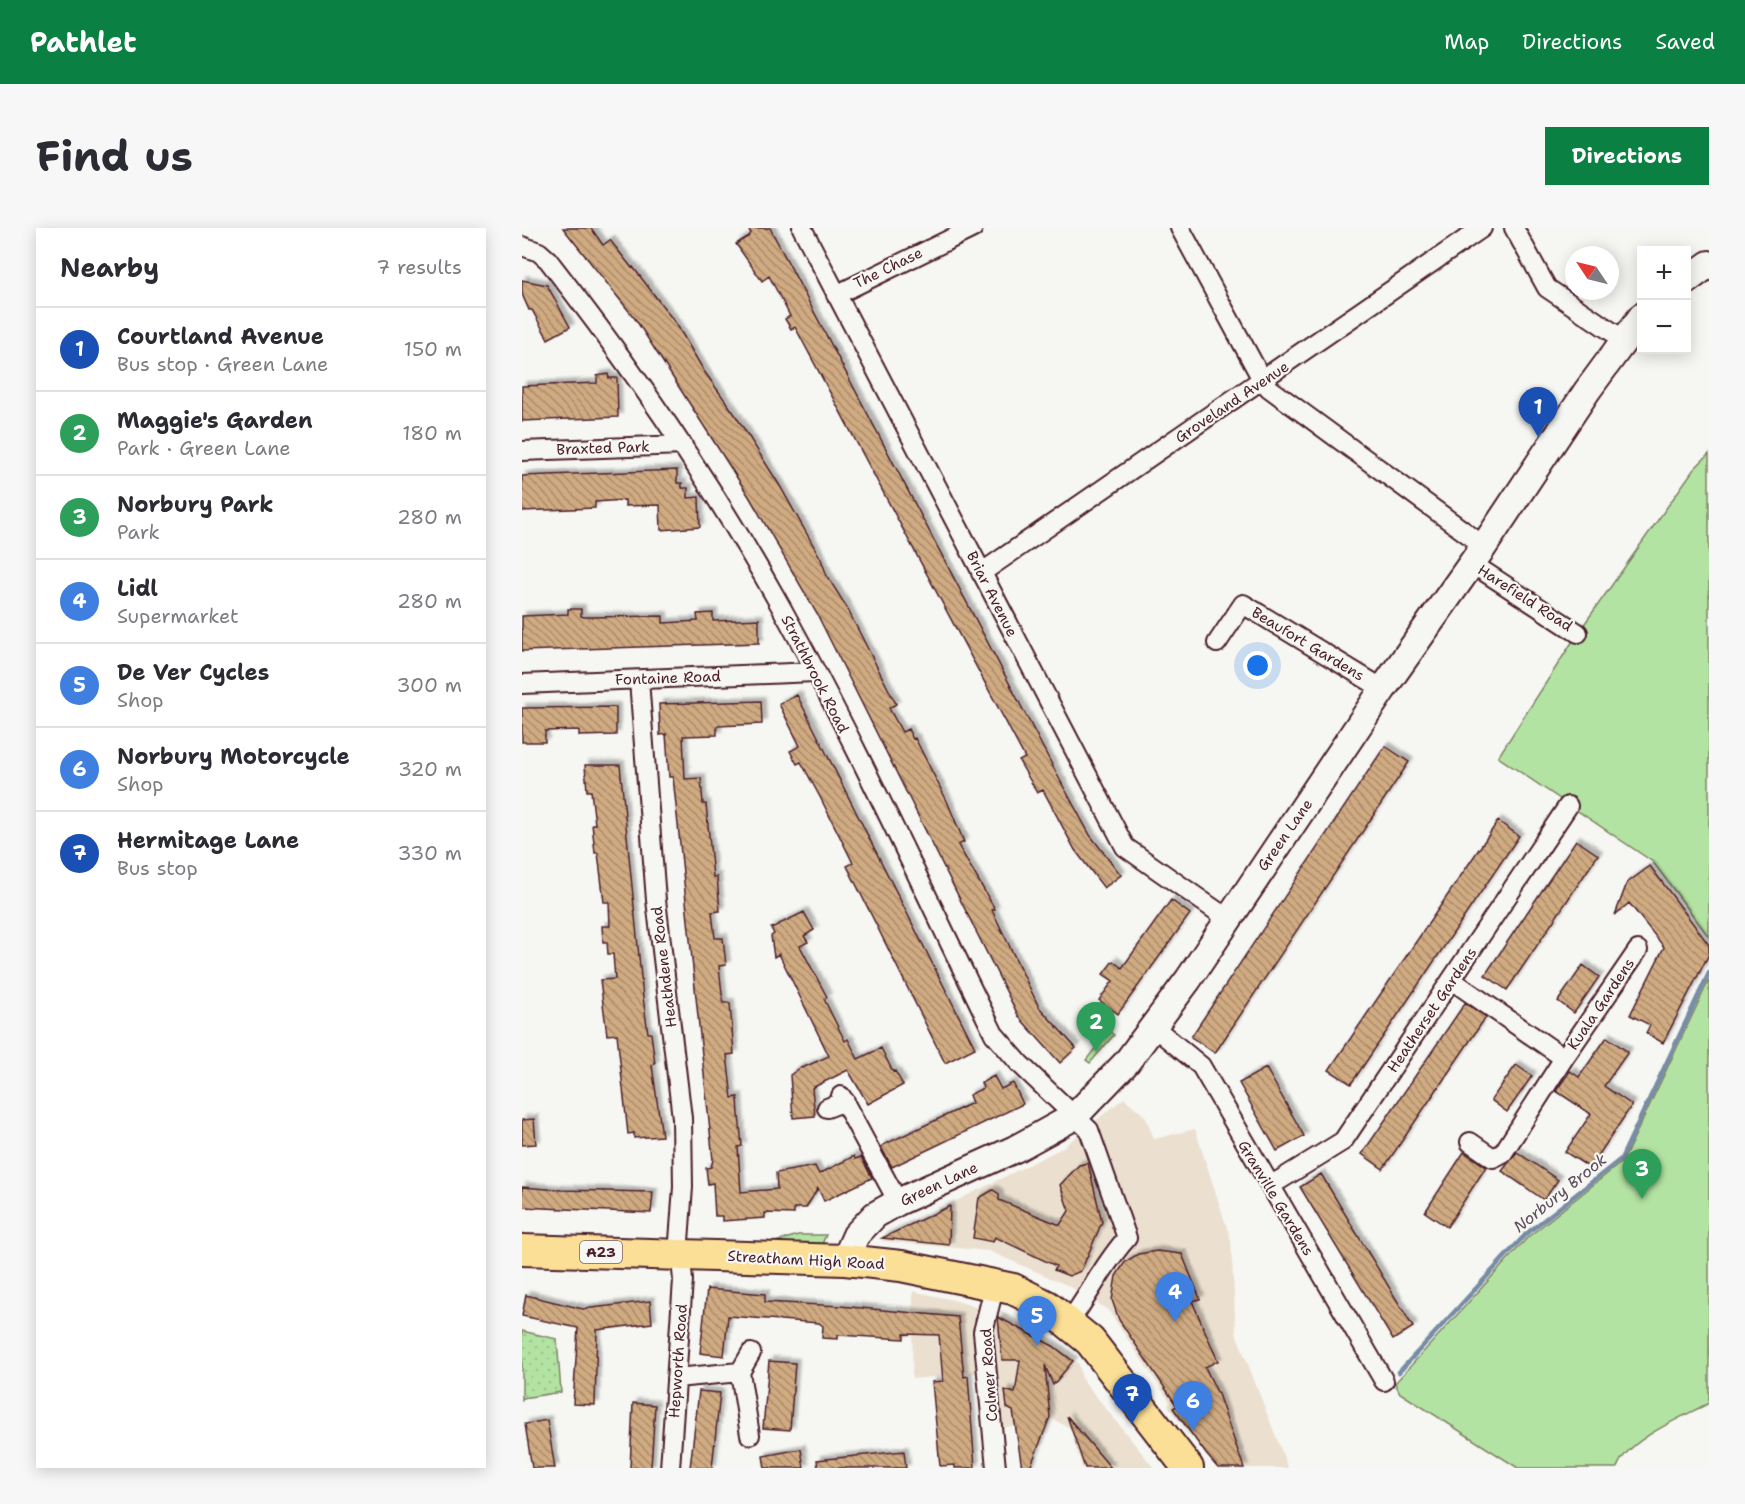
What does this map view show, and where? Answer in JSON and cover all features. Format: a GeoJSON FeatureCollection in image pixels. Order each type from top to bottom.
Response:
{"type":"FeatureCollection","features":[{"type":"Feature","properties":{"kind":"highway","name":"Streatham High Road"},"geometry":{"type":"LineString","coordinates":[[522,1250],[845,1260],[901,1266],[996,1284],[1023,1293],[1070,1322],[1090,1341],[1188,1468]]}},
{"type":"Feature","properties":{"kind":"main road"},"geometry":{"type":"LineString","coordinates":[[1691,277],[1709,264]]}},
{"type":"Feature","properties":{"kind":"main road","name":"Green Lane"},"geometry":{"type":"LineString","coordinates":[[845,1260],[856,1235],[866,1223],[898,1202],[1015,1149],[1074,1116],[1104,1088],[1155,1028],[1383,689],[1478,555],[1637,321]]}},
{"type":"Feature","properties":{"kind":"street","name":"Briar Avenue"},"geometry":{"type":"LineString","coordinates":[[802,228],[1125,847],[1228,919]]}},
{"type":"Feature","properties":{"kind":"street","name":"The Chase"},"geometry":{"type":"LineString","coordinates":[[836,295],[973,228]]}},
{"type":"Feature","properties":{"kind":"street"},"geometry":{"type":"LineString","coordinates":[[1179,228],[1263,381]]}},
{"type":"Feature","properties":{"kind":"street","name":"Groveland Avenue"},"geometry":{"type":"LineString","coordinates":[[981,573],[1263,381],[1482,228]]}},
{"type":"Feature","properties":{"kind":"street"},"geometry":{"type":"LineString","coordinates":[[1514,228],[1540,280],[1547,288],[1623,340]]}},
{"type":"Feature","properties":{"kind":"street","name":"Strathbrook Road"},"geometry":{"type":"LineString","coordinates":[[525,247],[539,252],[613,344],[683,445],[780,606],[994,1034],[1020,1064],[1089,1130],[1127,1238],[1111,1256],[1089,1295],[1070,1322]]}},
{"type":"Feature","properties":{"kind":"street","name":"Harefield Road"},"geometry":{"type":"LineString","coordinates":[[1263,381],[1578,633]]}},
{"type":"Feature","properties":{"kind":"street","name":"Braxted Park"},"geometry":{"type":"LineString","coordinates":[[522,452],[683,445]]}},
{"type":"Feature","properties":{"kind":"street","name":"Beaufort Gardens"},"geometry":{"type":"LineString","coordinates":[[1217,643],[1243,604],[1383,689]]}},
{"type":"Feature","properties":{"kind":"street","name":"Fontaine Road"},"geometry":{"type":"LineString","coordinates":[[522,684],[815,672]]}},
{"type":"Feature","properties":{"kind":"street","name":"Heathdene Road"},"geometry":{"type":"LineString","coordinates":[[639,680],[656,900],[682,1118],[683,1187],[680,1255]]}},
{"type":"Feature","properties":{"kind":"street","name":"Heatherset Gardens"},"geometry":{"type":"LineString","coordinates":[[1270,1186],[1343,1141],[1453,981],[1568,806]]}},
{"type":"Feature","properties":{"kind":"street","name":"Kuala Gardens"},"geometry":{"type":"LineString","coordinates":[[1470,1142],[1493,1158],[1503,1153],[1564,1058],[1638,950]]}},
{"type":"Feature","properties":{"kind":"street","name":"Kuala Gardens"},"geometry":{"type":"LineString","coordinates":[[1453,981],[1564,1058]]}},
{"type":"Feature","properties":{"kind":"street","name":"Granville Gardens"},"geometry":{"type":"LineString","coordinates":[[1155,1028],[1201,1066],[1384,1381]]}},
{"type":"Feature","properties":{"kind":"street"},"geometry":{"type":"LineString","coordinates":[[827,1108],[843,1098],[898,1202]]}},
{"type":"Feature","properties":{"kind":"street","name":"Hepworth Road"},"geometry":{"type":"LineString","coordinates":[[670,1468],[683,1280],[680,1255]]}},
{"type":"Feature","properties":{"kind":"street","name":"Colmer Road"},"geometry":{"type":"LineString","coordinates":[[996,1284],[983,1332],[996,1468]]}},
{"type":"Feature","properties":{"kind":"street"},"geometry":{"type":"LineString","coordinates":[[750,1435],[740,1372],[751,1353]]}},
{"type":"Feature","properties":{"kind":"street"},"geometry":{"type":"LineString","coordinates":[[676,1378],[740,1372]]}},
{"type":"Feature","properties":{"kind":"shaded area"},"geometry":{"type":"Polygon","coordinates":[[[1124,1098],[1145,1116],[1154,1139],[1195,1129],[1231,1240],[1236,1333],[1288,1468],[1216,1468],[1168,1406],[1170,1402],[1108,1310],[1069,1286],[989,1251],[882,1241],[882,1238],[1062,1148],[1124,1098]]]}},
{"type":"Feature","properties":{"kind":"shaded area"},"geometry":{"type":"Polygon","coordinates":[[[913,1291],[957,1301],[1002,1316],[1054,1344],[1079,1364],[1082,1379],[1154,1468],[1082,1468],[1070,1428],[1052,1419],[1002,1428],[994,1371],[912,1379],[913,1291]]]}},
{"type":"Feature","properties":{"kind":"green space"},"geometry":{"type":"Polygon","coordinates":[[[1709,454],[1709,937],[1653,862],[1498,757],[1578,633],[1694,469],[1709,454]]]}},
{"type":"Feature","properties":{"kind":"green space"},"geometry":{"type":"Polygon","coordinates":[[[1709,980],[1709,1403],[1643,1439],[1622,1458],[1617,1468],[1518,1468],[1400,1393],[1395,1383],[1528,1237],[1623,1161],[1709,980]]]}},
{"type":"Feature","properties":{"kind":"green space"},"geometry":{"type":"Polygon","coordinates":[[[1109,1031],[1114,1035],[1090,1063],[1086,1060],[1109,1031]]]}},
{"type":"Feature","properties":{"kind":"green space"},"geometry":{"type":"Polygon","coordinates":[[[798,1235],[826,1235],[822,1244],[775,1242],[798,1235]]]}},
{"type":"Feature","properties":{"kind":"green space"},"geometry":{"type":"Polygon","coordinates":[[[522,1331],[557,1339],[561,1392],[523,1398],[522,1401],[522,1331]]]}},
{"type":"Feature","properties":{"kind":"building"},"geometry":{"type":"Polygon","coordinates":[[[563,228],[591,228],[603,245],[610,240],[633,267],[677,325],[704,371],[734,413],[780,486],[821,559],[827,576],[846,606],[896,704],[889,708],[902,732],[908,729],[913,739],[915,738],[947,801],[964,842],[958,845],[995,909],[992,910],[1039,1007],[1076,1048],[1060,1063],[1019,1017],[817,614],[750,498],[636,320],[563,228]]]}},
{"type":"Feature","properties":{"kind":"building"},"geometry":{"type":"Polygon","coordinates":[[[747,228],[770,228],[1060,780],[1090,835],[1121,875],[1104,888],[1075,850],[1043,790],[1037,793],[1019,761],[1025,758],[795,327],[791,329],[785,319],[790,316],[769,276],[762,281],[736,244],[749,236],[751,233],[747,228]]]}},
{"type":"Feature","properties":{"kind":"building"},"geometry":{"type":"Polygon","coordinates":[[[522,280],[547,285],[570,327],[548,339],[532,310],[529,310],[522,294],[522,280]]]}},
{"type":"Feature","properties":{"kind":"building"},"geometry":{"type":"Polygon","coordinates":[[[608,374],[609,378],[617,378],[618,417],[522,421],[522,386],[597,383],[597,376],[608,374]]]}},
{"type":"Feature","properties":{"kind":"building"},"geometry":{"type":"Polygon","coordinates":[[[677,470],[677,483],[682,483],[682,488],[688,488],[688,498],[699,497],[700,527],[661,530],[660,505],[625,506],[625,500],[595,502],[595,508],[522,511],[522,476],[677,470]]]}},
{"type":"Feature","properties":{"kind":"building"},"geometry":{"type":"Polygon","coordinates":[[[568,609],[581,609],[581,616],[584,617],[663,616],[663,623],[698,621],[697,614],[713,613],[713,621],[759,619],[759,643],[522,651],[522,616],[568,614],[568,609]]]}},
{"type":"Feature","properties":{"kind":"building"},"geometry":{"type":"Polygon","coordinates":[[[797,695],[975,1048],[945,1063],[847,866],[853,863],[801,762],[797,764],[790,751],[800,746],[779,704],[797,695]]]}},
{"type":"Feature","properties":{"kind":"building"},"geometry":{"type":"Polygon","coordinates":[[[761,701],[762,724],[717,726],[717,735],[683,736],[685,779],[701,778],[703,804],[706,804],[713,877],[717,877],[720,911],[712,912],[715,938],[723,938],[726,965],[719,966],[723,1003],[730,1003],[734,1054],[727,1055],[732,1098],[738,1097],[742,1146],[738,1147],[741,1192],[777,1189],[776,1173],[815,1166],[819,1174],[854,1156],[855,1159],[861,1157],[872,1178],[824,1201],[818,1188],[806,1208],[794,1208],[794,1214],[765,1213],[765,1218],[722,1221],[722,1216],[715,1216],[713,1183],[708,1184],[706,1168],[711,1167],[713,1160],[673,777],[669,777],[666,734],[660,735],[659,704],[761,701]]]}},
{"type":"Feature","properties":{"kind":"building"},"geometry":{"type":"Polygon","coordinates":[[[616,707],[616,735],[579,736],[579,730],[545,731],[545,742],[522,742],[522,708],[616,707]]]}},
{"type":"Feature","properties":{"kind":"building"},"geometry":{"type":"Polygon","coordinates":[[[1385,746],[1409,762],[1215,1053],[1191,1037],[1385,746]]]}},
{"type":"Feature","properties":{"kind":"building"},"geometry":{"type":"Polygon","coordinates":[[[585,765],[620,765],[643,997],[648,1033],[651,1033],[655,1064],[652,1065],[662,1136],[634,1138],[634,1133],[628,1134],[617,1034],[607,1035],[600,980],[615,979],[613,954],[608,954],[607,942],[603,942],[602,926],[610,926],[609,902],[604,902],[598,853],[595,853],[592,824],[595,824],[591,791],[587,791],[585,765]]]}},
{"type":"Feature","properties":{"kind":"building"},"geometry":{"type":"Polygon","coordinates":[[[1498,821],[1519,836],[1351,1084],[1329,1070],[1498,821]]]}},
{"type":"Feature","properties":{"kind":"building"},"geometry":{"type":"Polygon","coordinates":[[[1576,840],[1598,855],[1507,990],[1485,975],[1576,840]]]}},
{"type":"Feature","properties":{"kind":"building"},"geometry":{"type":"Polygon","coordinates":[[[1650,866],[1709,945],[1709,954],[1663,1043],[1646,1033],[1650,1025],[1630,1015],[1664,947],[1629,903],[1615,915],[1627,883],[1650,866]]]}},
{"type":"Feature","properties":{"kind":"building"},"geometry":{"type":"Polygon","coordinates":[[[1171,900],[1190,914],[1118,1014],[1099,1000],[1113,981],[1103,974],[1113,961],[1122,968],[1171,900]]]}},
{"type":"Feature","properties":{"kind":"building"},"geometry":{"type":"Polygon","coordinates":[[[804,912],[814,930],[804,936],[808,942],[800,946],[827,997],[824,999],[845,1041],[848,1039],[858,1059],[881,1048],[893,1072],[895,1071],[903,1085],[868,1104],[848,1070],[812,1088],[815,1116],[793,1118],[790,1075],[801,1067],[829,1056],[779,954],[774,957],[771,936],[774,934],[771,928],[804,912]]]}},
{"type":"Feature","properties":{"kind":"building"},"geometry":{"type":"Polygon","coordinates":[[[1583,965],[1599,977],[1574,1013],[1558,1001],[1583,965]]]}},
{"type":"Feature","properties":{"kind":"building"},"geometry":{"type":"Polygon","coordinates":[[[1465,1003],[1486,1017],[1383,1169],[1362,1154],[1465,1003]]]}},
{"type":"Feature","properties":{"kind":"building"},"geometry":{"type":"Polygon","coordinates":[[[1607,1037],[1628,1052],[1604,1086],[1632,1105],[1590,1168],[1565,1152],[1591,1114],[1556,1091],[1570,1071],[1579,1077],[1607,1037]]]}},
{"type":"Feature","properties":{"kind":"building"},"geometry":{"type":"Polygon","coordinates":[[[1516,1065],[1532,1076],[1507,1112],[1491,1100],[1516,1065]]]}},
{"type":"Feature","properties":{"kind":"building"},"geometry":{"type":"Polygon","coordinates":[[[1266,1068],[1304,1136],[1277,1151],[1239,1083],[1266,1068]]]}},
{"type":"Feature","properties":{"kind":"building"},"geometry":{"type":"Polygon","coordinates":[[[994,1076],[1001,1089],[1013,1083],[1023,1104],[892,1167],[881,1147],[883,1145],[972,1103],[969,1095],[983,1088],[981,1083],[994,1076]]]}},
{"type":"Feature","properties":{"kind":"building"},"geometry":{"type":"Polygon","coordinates":[[[534,1119],[536,1144],[522,1145],[522,1120],[534,1119]]]}},
{"type":"Feature","properties":{"kind":"building"},"geometry":{"type":"Polygon","coordinates":[[[1464,1152],[1486,1167],[1447,1227],[1425,1212],[1464,1152]]]}},
{"type":"Feature","properties":{"kind":"building"},"geometry":{"type":"Polygon","coordinates":[[[1517,1152],[1558,1180],[1544,1200],[1502,1171],[1517,1152]]]}},
{"type":"Feature","properties":{"kind":"building"},"geometry":{"type":"Polygon","coordinates":[[[1088,1163],[1102,1222],[1081,1271],[1069,1276],[1054,1270],[1056,1266],[995,1237],[993,1242],[973,1238],[979,1198],[993,1190],[999,1194],[999,1200],[1060,1225],[1069,1211],[1060,1185],[1079,1165],[1088,1163]]]}},
{"type":"Feature","properties":{"kind":"building"},"geometry":{"type":"Polygon","coordinates":[[[1321,1174],[1413,1327],[1393,1340],[1300,1187],[1321,1174]]]}},
{"type":"Feature","properties":{"kind":"building"},"geometry":{"type":"Polygon","coordinates":[[[522,1187],[653,1192],[651,1213],[522,1207],[522,1187]]]}},
{"type":"Feature","properties":{"kind":"building"},"geometry":{"type":"Polygon","coordinates":[[[950,1206],[949,1245],[882,1238],[950,1206]]]}},
{"type":"Feature","properties":{"kind":"building"},"geometry":{"type":"Polygon","coordinates":[[[1157,1251],[1182,1254],[1200,1299],[1192,1301],[1218,1361],[1205,1367],[1218,1394],[1244,1468],[1218,1468],[1206,1454],[1173,1408],[1177,1406],[1119,1320],[1112,1300],[1116,1276],[1125,1262],[1138,1254],[1157,1251]]]}},
{"type":"Feature","properties":{"kind":"building"},"geometry":{"type":"Polygon","coordinates":[[[707,1289],[765,1294],[765,1302],[840,1306],[958,1317],[964,1377],[968,1376],[975,1468],[955,1468],[955,1465],[940,1466],[932,1382],[943,1381],[939,1335],[904,1334],[904,1339],[838,1335],[838,1339],[822,1338],[823,1326],[819,1323],[728,1316],[724,1356],[700,1353],[707,1289]]]}},
{"type":"Feature","properties":{"kind":"building"},"geometry":{"type":"Polygon","coordinates":[[[526,1295],[583,1309],[650,1301],[652,1323],[597,1330],[595,1405],[573,1404],[578,1328],[522,1316],[526,1295]]]}},
{"type":"Feature","properties":{"kind":"building"},"geometry":{"type":"Polygon","coordinates":[[[998,1317],[1053,1346],[1073,1361],[1053,1385],[1045,1365],[1050,1417],[1030,1468],[1022,1468],[1013,1411],[1007,1408],[1005,1390],[1015,1393],[1020,1360],[1002,1360],[998,1317]]]}},
{"type":"Feature","properties":{"kind":"building"},"geometry":{"type":"Polygon","coordinates":[[[769,1361],[795,1363],[790,1430],[763,1428],[769,1361]]]}},
{"type":"Feature","properties":{"kind":"building"},"geometry":{"type":"Polygon","coordinates":[[[699,1391],[720,1393],[712,1468],[690,1468],[699,1391]]]}},
{"type":"Feature","properties":{"kind":"building"},"geometry":{"type":"Polygon","coordinates":[[[633,1403],[655,1405],[651,1468],[630,1468],[633,1403]]]}},
{"type":"Feature","properties":{"kind":"building"},"geometry":{"type":"Polygon","coordinates":[[[1067,1416],[1111,1468],[1085,1468],[1067,1416]]]}},
{"type":"Feature","properties":{"kind":"building"},"geometry":{"type":"Polygon","coordinates":[[[547,1420],[555,1468],[532,1468],[525,1424],[547,1420]]]}},
{"type":"Feature","properties":{"kind":"building"},"geometry":{"type":"Polygon","coordinates":[[[801,1449],[804,1468],[765,1468],[763,1456],[801,1449]]]}},
{"type":"Feature","properties":{"kind":"building"},"geometry":{"type":"Polygon","coordinates":[[[904,1451],[906,1468],[818,1468],[817,1460],[904,1451]]]}},
{"type":"Feature","properties":{"kind":"waterway","name":"Norbury Brook"},"geometry":{"type":"LineString","coordinates":[[1399,1372],[1526,1234],[1621,1159],[1709,973]]}},
{"type":"Feature","properties":{"kind":"place","name":"Courtland Avenue"},"geometry":{"type":"Point","coordinates":[1538,437]}},
{"type":"Feature","properties":{"kind":"place","name":"Maggie's Garden"},"geometry":{"type":"Point","coordinates":[1096,1052]}},
{"type":"Feature","properties":{"kind":"place","name":"Norbury Park"},"geometry":{"type":"Point","coordinates":[1642,1199]}},
{"type":"Feature","properties":{"kind":"place","name":"Lidl"},"geometry":{"type":"Point","coordinates":[1175,1322]}},
{"type":"Feature","properties":{"kind":"place","name":"De Ver Cycles"},"geometry":{"type":"Point","coordinates":[1037,1346]}},
{"type":"Feature","properties":{"kind":"place","name":"Hermitage Lane"},"geometry":{"type":"Point","coordinates":[1132,1424]}},
{"type":"Feature","properties":{"kind":"place","name":"Norbury Motorcycle"},"geometry":{"type":"Point","coordinates":[1193,1431]}}]}
